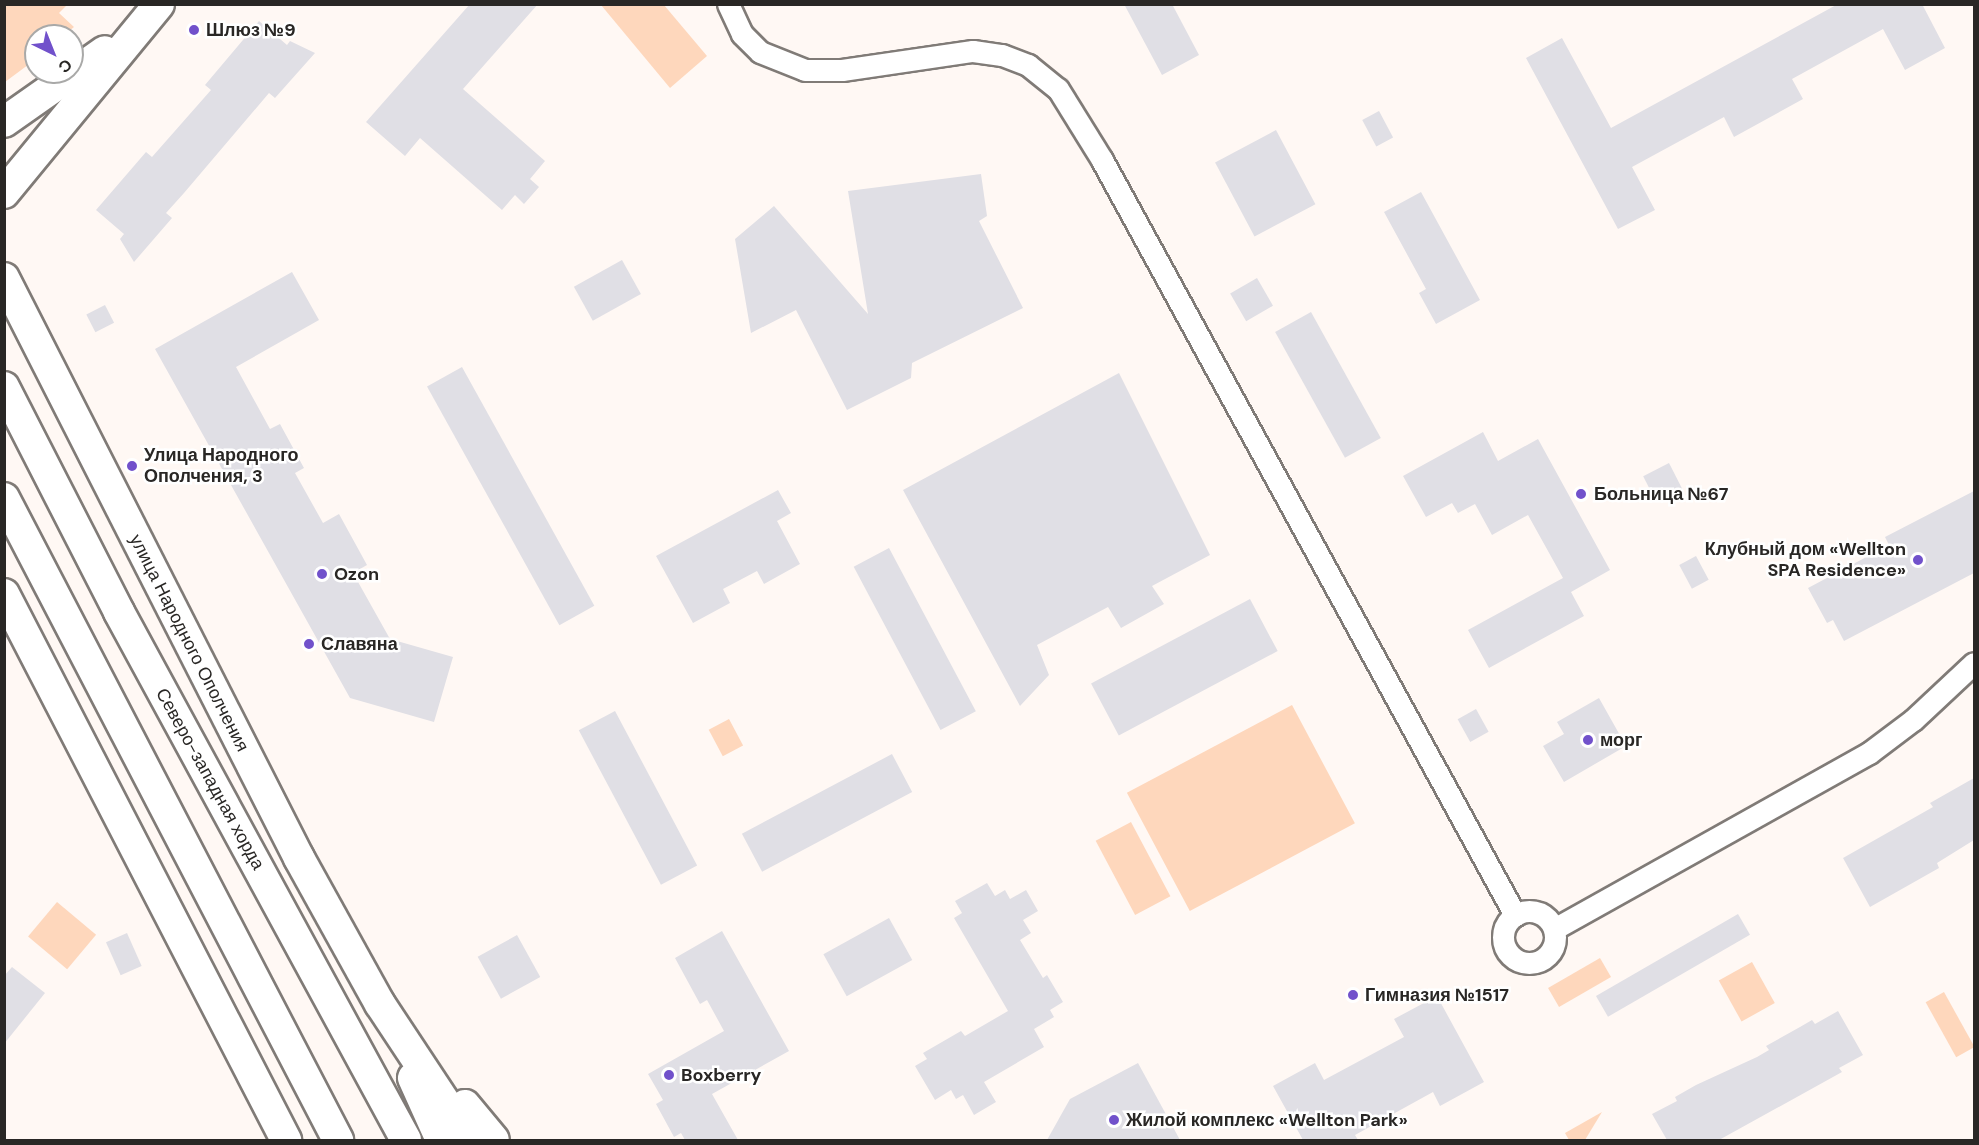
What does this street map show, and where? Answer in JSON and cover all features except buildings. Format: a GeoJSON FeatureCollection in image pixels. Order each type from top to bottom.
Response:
{"type":"FeatureCollection","features":[{"type":"Feature","properties":{"kind":"main road"},"geometry":{"type":"LineString","coordinates":[[4,122],[93,61],[154,10]]}},
{"type":"Feature","properties":{"kind":"main road"},"geometry":{"type":"LineString","coordinates":[[4,193],[154,10]]}},
{"type":"Feature","properties":{"kind":"main road","name":"улица Народного Ополчения"},"geometry":{"type":"LineString","coordinates":[[4,278],[300,858],[380,1004]]}},
{"type":"Feature","properties":{"kind":"main road"},"geometry":{"type":"LineString","coordinates":[[4,323],[27,335],[40,350]]}},
{"type":"Feature","properties":{"kind":"main road","name":"Северо-западная хорда"},"geometry":{"type":"LineString","coordinates":[[4,387],[119,612],[406,1140]]}},
{"type":"Feature","properties":{"kind":"main road"},"geometry":{"type":"LineString","coordinates":[[4,498],[338,1140]]}},
{"type":"Feature","properties":{"kind":"main road"},"geometry":{"type":"LineString","coordinates":[[4,594],[286,1140]]}},
{"type":"Feature","properties":{"kind":"main road"},"geometry":{"type":"LineString","coordinates":[[380,1004],[441,1140]]}},
{"type":"Feature","properties":{"kind":"main road"},"geometry":{"type":"LineString","coordinates":[[380,1004],[470,1140]]}},
{"type":"Feature","properties":{"kind":"main road"},"geometry":{"type":"LineString","coordinates":[[380,1004],[494,1140]]}},
{"type":"Feature","properties":{"kind":"street"},"geometry":{"type":"LineString","coordinates":[[728,4],[742,34],[760,52],[806,70],[842,70],[973,51],[1002,55],[1029,66],[1058,89],[1102,160],[1515,915]]}},
{"type":"Feature","properties":{"kind":"street"},"geometry":{"type":"LineString","coordinates":[[1554,929],[1869,753],[1913,720],[1974,663]]}},
{"type":"Feature","properties":{"kind":"street"},"geometry":{"type":"LineString","coordinates":[[1530,911],[1538,913],[1550,922],[1554,929],[1555,938],[1549,953],[1535,962],[1518,960],[1511,956],[1504,942],[1505,927],[1515,915],[1530,911]]}},
{"type":"Feature","properties":{"kind":"shaded area"},"geometry":{"type":"Polygon","coordinates":[[[5,4],[67,5],[59,13],[71,24],[24,24],[24,68],[5,82],[5,4]]]}},
{"type":"Feature","properties":{"kind":"shaded area"},"geometry":{"type":"Polygon","coordinates":[[[601,5],[664,5],[707,56],[670,88],[601,5]]]}},
{"type":"Feature","properties":{"kind":"shaded area"},"geometry":{"type":"Polygon","coordinates":[[[1292,705],[1355,823],[1190,911],[1127,793],[1292,705]]]}},
{"type":"Feature","properties":{"kind":"shaded area"},"geometry":{"type":"Polygon","coordinates":[[[729,719],[743,745],[723,756],[709,730],[729,719]]]}},
{"type":"Feature","properties":{"kind":"shaded area"},"geometry":{"type":"Polygon","coordinates":[[[1131,822],[1170,896],[1135,915],[1096,841],[1131,822]]]}},
{"type":"Feature","properties":{"kind":"shaded area"},"geometry":{"type":"Polygon","coordinates":[[[57,902],[96,935],[67,969],[28,936],[57,902]]]}},
{"type":"Feature","properties":{"kind":"shaded area"},"geometry":{"type":"Polygon","coordinates":[[[1600,958],[1611,977],[1559,1007],[1548,988],[1600,958]]]}},
{"type":"Feature","properties":{"kind":"shaded area"},"geometry":{"type":"Polygon","coordinates":[[[1752,962],[1775,1003],[1742,1022],[1719,980],[1752,962]]]}},
{"type":"Feature","properties":{"kind":"shaded area"},"geometry":{"type":"Polygon","coordinates":[[[1944,992],[1974,1046],[1956,1057],[1926,1002],[1944,992]]]}},
{"type":"Feature","properties":{"kind":"shaded area"},"geometry":{"type":"Polygon","coordinates":[[[1602,1112],[1585,1140],[1569,1140],[1565,1133],[1602,1112]]]}},
{"type":"Feature","properties":{"kind":"place","name":"Шлюз №9"},"geometry":{"type":"Point","coordinates":[194,30]}},
{"type":"Feature","properties":{"kind":"place","name":"Улица Народного Ополчения, 3"},"geometry":{"type":"Point","coordinates":[132,466]}},
{"type":"Feature","properties":{"kind":"place","name":"Больница №67"},"geometry":{"type":"Point","coordinates":[1581,494]}},
{"type":"Feature","properties":{"kind":"place","name":"Клубный дом «Wellton SPA Residence»"},"geometry":{"type":"Point","coordinates":[1918,560]}},
{"type":"Feature","properties":{"kind":"place","name":"Ozon"},"geometry":{"type":"Point","coordinates":[322,574]}},
{"type":"Feature","properties":{"kind":"place","name":"Славяна"},"geometry":{"type":"Point","coordinates":[309,644]}},
{"type":"Feature","properties":{"kind":"place","name":"морг"},"geometry":{"type":"Point","coordinates":[1588,740]}},
{"type":"Feature","properties":{"kind":"place","name":"Гимназия №1517"},"geometry":{"type":"Point","coordinates":[1353,995]}},
{"type":"Feature","properties":{"kind":"place","name":"Boxberry"},"geometry":{"type":"Point","coordinates":[669,1075]}},
{"type":"Feature","properties":{"kind":"place","name":"Жилой комплекс «Wellton Park»"},"geometry":{"type":"Point","coordinates":[1114,1120]}}]}
